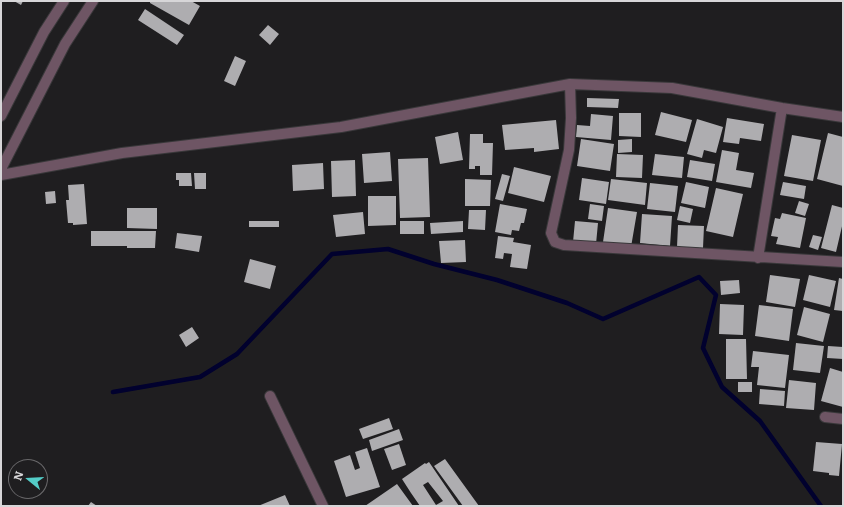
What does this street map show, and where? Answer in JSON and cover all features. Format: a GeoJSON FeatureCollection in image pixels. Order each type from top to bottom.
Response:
{"type":"FeatureCollection","features":[{"type":"Feature","properties":{"kind":"street"},"geometry":{"type":"LineString","coordinates":[[1,116],[44,32],[64,1]]}},
{"type":"Feature","properties":{"kind":"street"},"geometry":{"type":"LineString","coordinates":[[1,169],[65,44],[92,1]]}},
{"type":"Feature","properties":{"kind":"street"},"geometry":{"type":"LineString","coordinates":[[570,84],[571,118],[569,150],[551,233],[555,242],[564,245],[843,262]]}},
{"type":"Feature","properties":{"kind":"street"},"geometry":{"type":"LineString","coordinates":[[1,175],[122,153],[341,127],[570,84],[672,88],[782,108],[843,117]]}},
{"type":"Feature","properties":{"kind":"street"},"geometry":{"type":"LineString","coordinates":[[758,258],[782,108]]}},
{"type":"Feature","properties":{"kind":"street"},"geometry":{"type":"LineString","coordinates":[[270,396],[323,506]]}},
{"type":"Feature","properties":{"kind":"street"},"geometry":{"type":"LineString","coordinates":[[825,417],[843,419]]}},
{"type":"Feature","properties":{"kind":"building"},"geometry":{"type":"Polygon","coordinates":[[[14,1],[23,1],[21,5],[14,1]]]}},
{"type":"Feature","properties":{"kind":"building"},"geometry":{"type":"Polygon","coordinates":[[[150,1],[191,1],[200,6],[189,25],[150,3],[150,1]]]}},
{"type":"Feature","properties":{"kind":"building"},"geometry":{"type":"Polygon","coordinates":[[[145,9],[184,35],[177,45],[138,20],[145,9]]]}},
{"type":"Feature","properties":{"kind":"building"},"geometry":{"type":"Polygon","coordinates":[[[268,25],[279,34],[270,45],[259,35],[268,25]]]}},
{"type":"Feature","properties":{"kind":"building"},"geometry":{"type":"Polygon","coordinates":[[[235,56],[246,61],[235,86],[224,81],[235,56]]]}},
{"type":"Feature","properties":{"kind":"building"},"geometry":{"type":"Polygon","coordinates":[[[587,98],[619,99],[618,108],[587,107],[587,98]]]}},
{"type":"Feature","properties":{"kind":"building"},"geometry":{"type":"Polygon","coordinates":[[[661,112],[692,120],[686,142],[655,135],[661,112]]]}},
{"type":"Feature","properties":{"kind":"building"},"geometry":{"type":"Polygon","coordinates":[[[619,113],[641,113],[641,137],[619,136],[619,113]]]}},
{"type":"Feature","properties":{"kind":"building"},"geometry":{"type":"Polygon","coordinates":[[[591,114],[613,116],[611,140],[576,137],[577,125],[590,126],[591,114]]]}},
{"type":"Feature","properties":{"kind":"building"},"geometry":{"type":"Polygon","coordinates":[[[727,118],[764,124],[761,141],[740,138],[739,144],[723,142],[727,118]]]}},
{"type":"Feature","properties":{"kind":"building"},"geometry":{"type":"Polygon","coordinates":[[[697,119],[723,127],[716,153],[704,150],[702,158],[687,154],[697,119]]]}},
{"type":"Feature","properties":{"kind":"building"},"geometry":{"type":"Polygon","coordinates":[[[556,120],[559,149],[534,152],[534,148],[505,150],[502,125],[556,120]]]}},
{"type":"Feature","properties":{"kind":"building"},"geometry":{"type":"Polygon","coordinates":[[[458,132],[463,160],[440,164],[435,137],[458,132]]]}},
{"type":"Feature","properties":{"kind":"building"},"geometry":{"type":"Polygon","coordinates":[[[828,133],[843,137],[843,186],[817,179],[828,133]]]}},
{"type":"Feature","properties":{"kind":"building"},"geometry":{"type":"Polygon","coordinates":[[[470,134],[483,134],[483,143],[493,143],[492,175],[480,175],[480,166],[475,166],[475,169],[469,169],[470,134]]]}},
{"type":"Feature","properties":{"kind":"building"},"geometry":{"type":"Polygon","coordinates":[[[792,135],[821,140],[813,181],[784,176],[792,135]]]}},
{"type":"Feature","properties":{"kind":"building"},"geometry":{"type":"Polygon","coordinates":[[[581,139],[614,144],[610,171],[577,166],[581,139]]]}},
{"type":"Feature","properties":{"kind":"building"},"geometry":{"type":"Polygon","coordinates":[[[632,139],[632,152],[618,153],[618,140],[632,139]]]}},
{"type":"Feature","properties":{"kind":"building"},"geometry":{"type":"Polygon","coordinates":[[[722,150],[739,153],[736,170],[754,173],[751,188],[716,182],[722,150]]]}},
{"type":"Feature","properties":{"kind":"building"},"geometry":{"type":"Polygon","coordinates":[[[390,152],[392,181],[364,183],[362,154],[390,152]]]}},
{"type":"Feature","properties":{"kind":"building"},"geometry":{"type":"Polygon","coordinates":[[[617,154],[643,155],[642,178],[616,177],[617,154]]]}},
{"type":"Feature","properties":{"kind":"building"},"geometry":{"type":"Polygon","coordinates":[[[655,154],[684,157],[682,178],[652,175],[655,154]]]}},
{"type":"Feature","properties":{"kind":"building"},"geometry":{"type":"Polygon","coordinates":[[[428,158],[430,217],[400,218],[398,159],[428,158]]]}},
{"type":"Feature","properties":{"kind":"building"},"geometry":{"type":"Polygon","coordinates":[[[355,160],[356,196],[332,197],[331,161],[355,160]]]}},
{"type":"Feature","properties":{"kind":"building"},"geometry":{"type":"Polygon","coordinates":[[[690,160],[715,164],[712,181],[687,177],[690,160]]]}},
{"type":"Feature","properties":{"kind":"building"},"geometry":{"type":"Polygon","coordinates":[[[323,163],[324,189],[293,191],[292,165],[323,163]]]}},
{"type":"Feature","properties":{"kind":"building"},"geometry":{"type":"Polygon","coordinates":[[[514,167],[551,176],[544,202],[508,193],[514,167]]]}},
{"type":"Feature","properties":{"kind":"building"},"geometry":{"type":"Polygon","coordinates":[[[176,173],[191,173],[192,186],[179,186],[179,180],[176,180],[176,173]]]}},
{"type":"Feature","properties":{"kind":"building"},"geometry":{"type":"Polygon","coordinates":[[[194,173],[206,173],[206,189],[195,189],[194,173]]]}},
{"type":"Feature","properties":{"kind":"building"},"geometry":{"type":"Polygon","coordinates":[[[502,174],[510,176],[503,201],[495,199],[502,174]]]}},
{"type":"Feature","properties":{"kind":"building"},"geometry":{"type":"Polygon","coordinates":[[[582,178],[609,182],[606,204],[579,200],[582,178]]]}},
{"type":"Feature","properties":{"kind":"building"},"geometry":{"type":"Polygon","coordinates":[[[465,179],[491,180],[490,206],[465,206],[465,179]]]}},
{"type":"Feature","properties":{"kind":"building"},"geometry":{"type":"Polygon","coordinates":[[[611,179],[647,183],[645,205],[608,200],[611,179]]]}},
{"type":"Feature","properties":{"kind":"building"},"geometry":{"type":"Polygon","coordinates":[[[686,182],[709,187],[705,208],[681,203],[686,182]]]}},
{"type":"Feature","properties":{"kind":"building"},"geometry":{"type":"Polygon","coordinates":[[[783,182],[806,186],[804,199],[780,195],[783,182]]]}},
{"type":"Feature","properties":{"kind":"building"},"geometry":{"type":"Polygon","coordinates":[[[650,183],[678,186],[675,212],[647,209],[650,183]]]}},
{"type":"Feature","properties":{"kind":"building"},"geometry":{"type":"Polygon","coordinates":[[[84,184],[87,224],[73,225],[73,223],[68,223],[66,200],[69,200],[68,185],[84,184]]]}},
{"type":"Feature","properties":{"kind":"building"},"geometry":{"type":"Polygon","coordinates":[[[716,188],[743,194],[733,237],[706,231],[716,188]]]}},
{"type":"Feature","properties":{"kind":"building"},"geometry":{"type":"Polygon","coordinates":[[[55,191],[56,203],[46,204],[45,192],[55,191]]]}},
{"type":"Feature","properties":{"kind":"building"},"geometry":{"type":"Polygon","coordinates":[[[368,196],[396,196],[396,225],[368,226],[368,196]]]}},
{"type":"Feature","properties":{"kind":"building"},"geometry":{"type":"Polygon","coordinates":[[[799,201],[809,204],[805,216],[795,213],[799,201]]]}},
{"type":"Feature","properties":{"kind":"building"},"geometry":{"type":"Polygon","coordinates":[[[500,204],[527,209],[524,223],[521,223],[519,231],[512,230],[511,235],[495,232],[500,204]]]}},
{"type":"Feature","properties":{"kind":"building"},"geometry":{"type":"Polygon","coordinates":[[[590,204],[604,206],[602,221],[588,219],[590,204]]]}},
{"type":"Feature","properties":{"kind":"building"},"geometry":{"type":"Polygon","coordinates":[[[832,205],[843,208],[843,222],[836,252],[821,248],[832,205]]]}},
{"type":"Feature","properties":{"kind":"building"},"geometry":{"type":"Polygon","coordinates":[[[680,206],[693,209],[690,223],[677,220],[680,206]]]}},
{"type":"Feature","properties":{"kind":"building"},"geometry":{"type":"Polygon","coordinates":[[[127,208],[157,208],[157,229],[127,228],[127,208]]]}},
{"type":"Feature","properties":{"kind":"building"},"geometry":{"type":"Polygon","coordinates":[[[608,208],[637,212],[631,247],[603,242],[608,208]]]}},
{"type":"Feature","properties":{"kind":"building"},"geometry":{"type":"Polygon","coordinates":[[[469,210],[486,210],[485,230],[468,229],[469,210]]]}},
{"type":"Feature","properties":{"kind":"building"},"geometry":{"type":"Polygon","coordinates":[[[363,212],[365,234],[336,237],[333,215],[363,212]]]}},
{"type":"Feature","properties":{"kind":"building"},"geometry":{"type":"Polygon","coordinates":[[[782,213],[806,218],[800,248],[776,244],[778,237],[771,236],[775,218],[780,219],[782,213]]]}},
{"type":"Feature","properties":{"kind":"building"},"geometry":{"type":"Polygon","coordinates":[[[642,214],[672,216],[670,246],[640,243],[642,214]]]}},
{"type":"Feature","properties":{"kind":"building"},"geometry":{"type":"Polygon","coordinates":[[[249,221],[279,221],[279,227],[249,227],[249,221]]]}},
{"type":"Feature","properties":{"kind":"building"},"geometry":{"type":"Polygon","coordinates":[[[400,221],[424,221],[424,234],[400,234],[400,221]]]}},
{"type":"Feature","properties":{"kind":"building"},"geometry":{"type":"Polygon","coordinates":[[[463,221],[463,232],[431,234],[430,223],[463,221]]]}},
{"type":"Feature","properties":{"kind":"building"},"geometry":{"type":"Polygon","coordinates":[[[575,221],[598,223],[596,244],[573,242],[575,221]]]}},
{"type":"Feature","properties":{"kind":"building"},"geometry":{"type":"Polygon","coordinates":[[[678,225],[704,226],[703,248],[677,247],[678,225]]]}},
{"type":"Feature","properties":{"kind":"building"},"geometry":{"type":"Polygon","coordinates":[[[91,231],[156,231],[155,248],[91,246],[91,231]]]}},
{"type":"Feature","properties":{"kind":"building"},"geometry":{"type":"Polygon","coordinates":[[[177,233],[202,236],[199,252],[175,248],[177,233]]]}},
{"type":"Feature","properties":{"kind":"building"},"geometry":{"type":"Polygon","coordinates":[[[813,235],[822,237],[818,250],[809,247],[813,235]]]}},
{"type":"Feature","properties":{"kind":"building"},"geometry":{"type":"Polygon","coordinates":[[[498,236],[514,238],[513,242],[531,245],[527,269],[510,267],[512,254],[504,253],[503,259],[495,258],[498,236]]]}},
{"type":"Feature","properties":{"kind":"building"},"geometry":{"type":"Polygon","coordinates":[[[465,240],[466,262],[441,263],[439,241],[465,240]]]}},
{"type":"Feature","properties":{"kind":"building"},"geometry":{"type":"Polygon","coordinates":[[[250,259],[276,266],[270,289],[244,282],[250,259]]]}},
{"type":"Feature","properties":{"kind":"building"},"geometry":{"type":"Polygon","coordinates":[[[770,275],[800,279],[795,307],[766,302],[770,275]]]}},
{"type":"Feature","properties":{"kind":"building"},"geometry":{"type":"Polygon","coordinates":[[[809,275],[836,281],[830,307],[803,300],[809,275]]]}},
{"type":"Feature","properties":{"kind":"building"},"geometry":{"type":"Polygon","coordinates":[[[839,278],[843,279],[843,311],[834,310],[839,278]]]}},
{"type":"Feature","properties":{"kind":"building"},"geometry":{"type":"Polygon","coordinates":[[[739,280],[740,293],[721,295],[720,281],[739,280]]]}},
{"type":"Feature","properties":{"kind":"building"},"geometry":{"type":"Polygon","coordinates":[[[720,304],[744,305],[743,335],[719,334],[720,304]]]}},
{"type":"Feature","properties":{"kind":"building"},"geometry":{"type":"Polygon","coordinates":[[[759,305],[793,309],[789,341],[755,336],[759,305]]]}},
{"type":"Feature","properties":{"kind":"building"},"geometry":{"type":"Polygon","coordinates":[[[804,307],[830,314],[823,342],[797,335],[804,307]]]}},
{"type":"Feature","properties":{"kind":"building"},"geometry":{"type":"Polygon","coordinates":[[[192,327],[199,338],[186,347],[179,335],[192,327]]]}},
{"type":"Feature","properties":{"kind":"building"},"geometry":{"type":"Polygon","coordinates":[[[726,339],[746,339],[747,379],[726,379],[726,339]]]}},
{"type":"Feature","properties":{"kind":"building"},"geometry":{"type":"Polygon","coordinates":[[[796,343],[824,346],[820,373],[793,370],[796,343]]]}},
{"type":"Feature","properties":{"kind":"building"},"geometry":{"type":"Polygon","coordinates":[[[828,346],[843,347],[843,359],[827,358],[828,346]]]}},
{"type":"Feature","properties":{"kind":"building"},"geometry":{"type":"Polygon","coordinates":[[[753,351],[789,355],[785,388],[757,385],[759,367],[751,367],[753,351]]]}},
{"type":"Feature","properties":{"kind":"building"},"geometry":{"type":"Polygon","coordinates":[[[830,368],[843,372],[843,407],[821,401],[830,368]]]}},
{"type":"Feature","properties":{"kind":"building"},"geometry":{"type":"Polygon","coordinates":[[[789,380],[816,383],[814,410],[786,408],[789,380]]]}},
{"type":"Feature","properties":{"kind":"building"},"geometry":{"type":"Polygon","coordinates":[[[738,382],[752,382],[752,392],[738,392],[738,382]]]}},
{"type":"Feature","properties":{"kind":"building"},"geometry":{"type":"Polygon","coordinates":[[[760,389],[785,391],[784,406],[759,404],[760,389]]]}},
{"type":"Feature","properties":{"kind":"building"},"geometry":{"type":"Polygon","coordinates":[[[389,418],[393,429],[363,439],[359,429],[389,418]]]}},
{"type":"Feature","properties":{"kind":"building"},"geometry":{"type":"Polygon","coordinates":[[[399,429],[403,440],[372,451],[369,440],[399,429]]]}},
{"type":"Feature","properties":{"kind":"building"},"geometry":{"type":"Polygon","coordinates":[[[816,442],[842,444],[839,476],[813,471],[816,442]]]}},
{"type":"Feature","properties":{"kind":"building"},"geometry":{"type":"Polygon","coordinates":[[[399,444],[406,465],[392,470],[384,449],[399,444]]]}},
{"type":"Feature","properties":{"kind":"building"},"geometry":{"type":"Polygon","coordinates":[[[367,448],[380,487],[346,497],[334,461],[350,455],[355,470],[360,468],[355,452],[367,448]]]}},
{"type":"Feature","properties":{"kind":"building"},"geometry":{"type":"Polygon","coordinates":[[[445,459],[479,506],[463,506],[434,466],[445,459]]]}},
{"type":"Feature","properties":{"kind":"building"},"geometry":{"type":"Polygon","coordinates":[[[429,462],[459,506],[420,506],[402,479],[425,463],[426,464],[429,462]],[[428,482],[423,485],[436,505],[443,501],[428,482]]]}},
{"type":"Feature","properties":{"kind":"building"},"geometry":{"type":"Polygon","coordinates":[[[397,484],[413,506],[365,506],[397,484]]]}},
{"type":"Feature","properties":{"kind":"building"},"geometry":{"type":"Polygon","coordinates":[[[285,495],[290,506],[258,506],[285,495]]]}},
{"type":"Feature","properties":{"kind":"building"},"geometry":{"type":"Polygon","coordinates":[[[91,502],[97,506],[88,506],[91,502]]]}},
{"type":"Feature","properties":{"kind":"waterway"},"geometry":{"type":"LineString","coordinates":[[113,392],[200,377],[237,354],[332,254],[388,249],[434,264],[497,280],[567,303],[603,319],[699,277],[716,295],[703,348],[722,387],[760,421],[821,506]]}}]}
